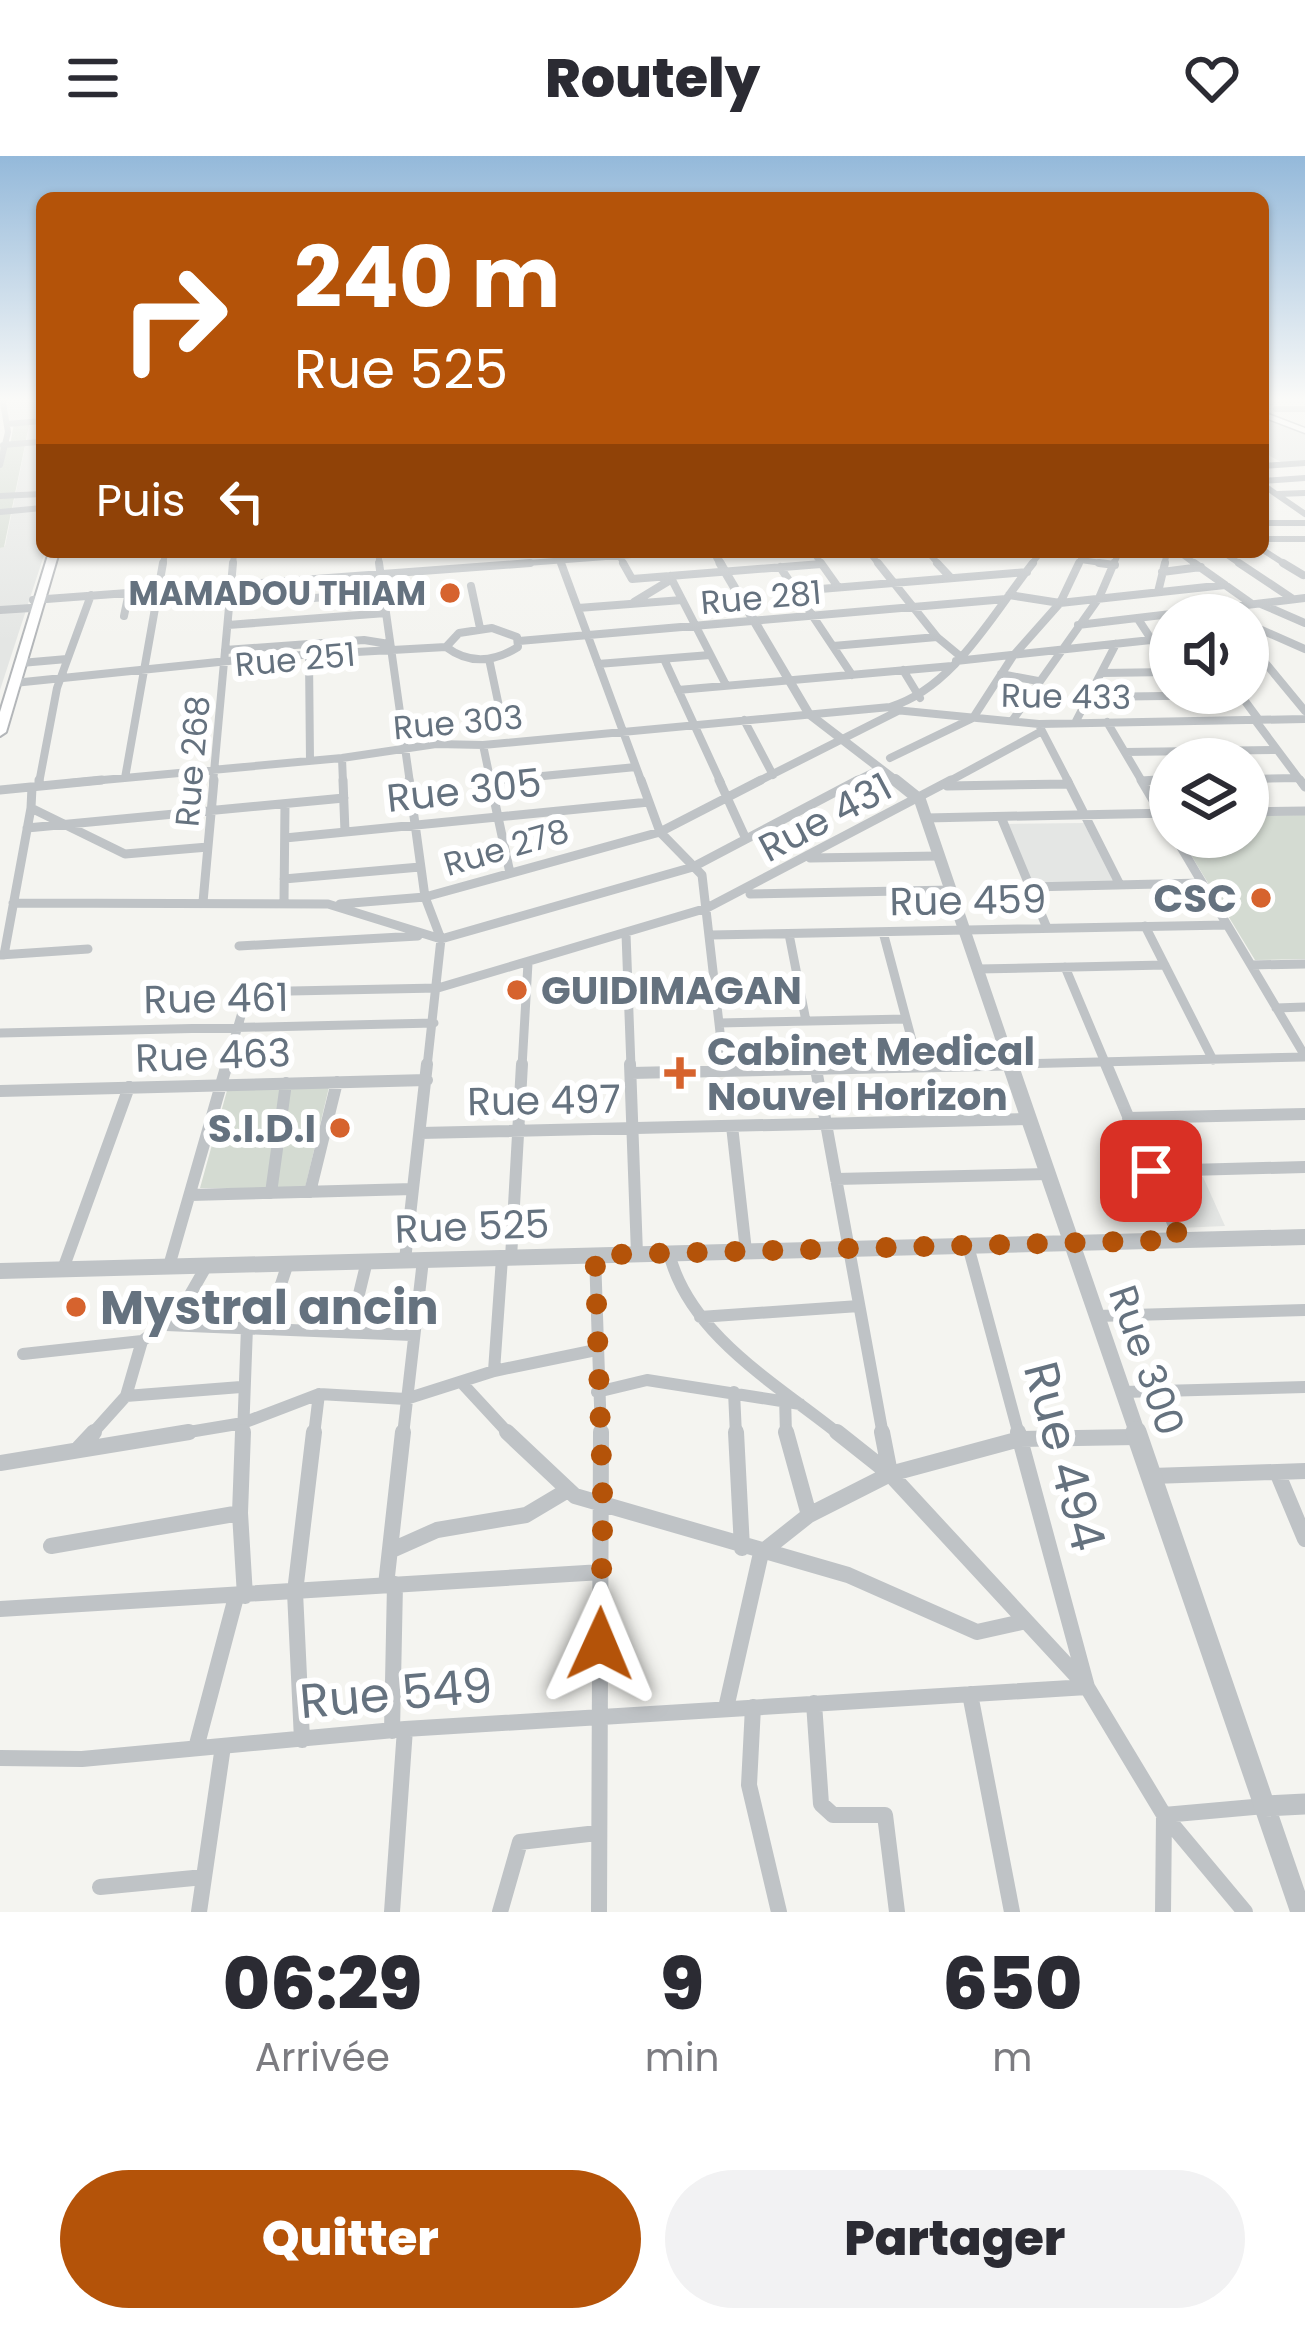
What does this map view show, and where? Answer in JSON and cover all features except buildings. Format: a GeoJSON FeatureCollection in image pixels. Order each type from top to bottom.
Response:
{"type":"FeatureCollection","features":[{"type":"Feature","properties":{"kind":"main road"},"geometry":{"type":"LineString","coordinates":[[0,732],[4,698],[49,558]]}},
{"type":"Feature","properties":{"kind":"main road"},"geometry":{"type":"LineString","coordinates":[[4,698],[20,663],[34,602]]}},
{"type":"Feature","properties":{"kind":"street"},"geometry":{"type":"LineString","coordinates":[[1269,488],[1302,510]]}},
{"type":"Feature","properties":{"kind":"street"},"geometry":{"type":"LineString","coordinates":[[1276,494],[1305,493]]}},
{"type":"Feature","properties":{"kind":"street"},"geometry":{"type":"LineString","coordinates":[[0,496],[36,494]]}},
{"type":"Feature","properties":{"kind":"street"},"geometry":{"type":"LineString","coordinates":[[0,512],[36,509]]}},
{"type":"Feature","properties":{"kind":"street"},"geometry":{"type":"LineString","coordinates":[[1269,523],[1305,523]]}},
{"type":"Feature","properties":{"kind":"street"},"geometry":{"type":"LineString","coordinates":[[1269,539],[1305,539]]}},
{"type":"Feature","properties":{"kind":"street"},"geometry":{"type":"LineString","coordinates":[[1269,554],[1304,575]]}},
{"type":"Feature","properties":{"kind":"street"},"geometry":{"type":"LineString","coordinates":[[125,778],[164,558]]}},
{"type":"Feature","properties":{"kind":"street","name":"Rue 268"},"geometry":{"type":"LineString","coordinates":[[203,902],[233,558]]}},
{"type":"Feature","properties":{"kind":"street","name":"Rue 278"},"geometry":{"type":"LineString","coordinates":[[380,558],[425,897],[660,832],[894,709]]}},
{"type":"Feature","properties":{"kind":"street"},"geometry":{"type":"LineString","coordinates":[[0,610],[92,595],[539,558]]}},
{"type":"Feature","properties":{"kind":"street"},"geometry":{"type":"LineString","coordinates":[[560,558],[660,832],[702,875],[724,1071]]}},
{"type":"Feature","properties":{"kind":"street"},"geometry":{"type":"LineString","coordinates":[[619,558],[630,579],[821,564]]}},
{"type":"Feature","properties":{"kind":"street"},"geometry":{"type":"LineString","coordinates":[[717,558],[809,714],[923,809],[1000,817],[1149,813]]}},
{"type":"Feature","properties":{"kind":"street"},"geometry":{"type":"LineString","coordinates":[[816,558],[838,587]]}},
{"type":"Feature","properties":{"kind":"street"},"geometry":{"type":"LineString","coordinates":[[873,558],[956,661]]}},
{"type":"Feature","properties":{"kind":"street"},"geometry":{"type":"LineString","coordinates":[[933,558],[951,578]]}},
{"type":"Feature","properties":{"kind":"street"},"geometry":{"type":"LineString","coordinates":[[903,670],[920,698],[956,661],[1038,558]]}},
{"type":"Feature","properties":{"kind":"street"},"geometry":{"type":"LineString","coordinates":[[890,758],[974,718],[1013,656],[1060,603],[1081,558]]}},
{"type":"Feature","properties":{"kind":"street"},"geometry":{"type":"LineString","coordinates":[[1089,558],[1115,565]]}},
{"type":"Feature","properties":{"kind":"street"},"geometry":{"type":"LineString","coordinates":[[1012,721],[1099,598],[1117,558]]}},
{"type":"Feature","properties":{"kind":"street"},"geometry":{"type":"LineString","coordinates":[[1158,592],[1166,558]]}},
{"type":"Feature","properties":{"kind":"street"},"geometry":{"type":"LineString","coordinates":[[1188,558],[1241,594]]}},
{"type":"Feature","properties":{"kind":"street"},"geometry":{"type":"LineString","coordinates":[[1232,558],[1301,599]]}},
{"type":"Feature","properties":{"kind":"street"},"geometry":{"type":"LineString","coordinates":[[781,567],[852,675]]}},
{"type":"Feature","properties":{"kind":"street"},"geometry":{"type":"LineString","coordinates":[[1162,572],[1201,567]]}},
{"type":"Feature","properties":{"kind":"street"},"geometry":{"type":"LineString","coordinates":[[796,591],[1027,572]]}},
{"type":"Feature","properties":{"kind":"street"},"geometry":{"type":"LineString","coordinates":[[1264,580],[1304,575]]}},
{"type":"Feature","properties":{"kind":"street"},"geometry":{"type":"LineString","coordinates":[[671,578],[726,686]]}},
{"type":"Feature","properties":{"kind":"street"},"geometry":{"type":"LineString","coordinates":[[631,604],[671,578]]}},
{"type":"Feature","properties":{"kind":"street","name":"Rue 281"},"geometry":{"type":"LineString","coordinates":[[519,641],[1007,597],[1060,603],[1225,584]]}},
{"type":"Feature","properties":{"kind":"street"},"geometry":{"type":"LineString","coordinates":[[471,586],[480,628]]}},
{"type":"Feature","properties":{"kind":"street"},"geometry":{"type":"LineString","coordinates":[[124,616],[129,592]]}},
{"type":"Feature","properties":{"kind":"street"},"geometry":{"type":"LineString","coordinates":[[230,604],[383,593]]}},
{"type":"Feature","properties":{"kind":"street"},"geometry":{"type":"LineString","coordinates":[[88,949],[2,955],[59,680],[92,595]]}},
{"type":"Feature","properties":{"kind":"street"},"geometry":{"type":"LineString","coordinates":[[1269,602],[1301,599]]}},
{"type":"Feature","properties":{"kind":"street"},"geometry":{"type":"LineString","coordinates":[[578,608],[682,600]]}},
{"type":"Feature","properties":{"kind":"street"},"geometry":{"type":"LineString","coordinates":[[1269,609],[1305,623]]}},
{"type":"Feature","properties":{"kind":"street"},"geometry":{"type":"LineString","coordinates":[[227,626],[386,614]]}},
{"type":"Feature","properties":{"kind":"street"},"geometry":{"type":"LineString","coordinates":[[1078,625],[1149,618]]}},
{"type":"Feature","properties":{"kind":"street"},"geometry":{"type":"LineString","coordinates":[[1138,619],[1149,637]]}},
{"type":"Feature","properties":{"kind":"street"},"geometry":{"type":"LineString","coordinates":[[480,628],[511,632],[519,641],[512,652],[489,659],[455,656],[446,646],[452,637],[480,628]]}},
{"type":"Feature","properties":{"kind":"street"},"geometry":{"type":"LineString","coordinates":[[1269,634],[1303,649]]}},
{"type":"Feature","properties":{"kind":"street"},"geometry":{"type":"LineString","coordinates":[[833,646],[937,637]]}},
{"type":"Feature","properties":{"kind":"street"},"geometry":{"type":"LineString","coordinates":[[225,650],[364,640],[390,648]]}},
{"type":"Feature","properties":{"kind":"street"},"geometry":{"type":"LineString","coordinates":[[678,690],[903,670],[1149,640]]}},
{"type":"Feature","properties":{"kind":"street"},"geometry":{"type":"LineString","coordinates":[[1076,723],[1116,644]]}},
{"type":"Feature","properties":{"kind":"street","name":"Rue 251"},"geometry":{"type":"LineString","coordinates":[[4,698],[59,680],[267,657],[446,646]]}},
{"type":"Feature","properties":{"kind":"street"},"geometry":{"type":"LineString","coordinates":[[598,664],[710,655]]}},
{"type":"Feature","properties":{"kind":"street"},"geometry":{"type":"LineString","coordinates":[[309,657],[310,760]]}},
{"type":"Feature","properties":{"kind":"street"},"geometry":{"type":"LineString","coordinates":[[664,658],[746,839]]}},
{"type":"Feature","properties":{"kind":"street"},"geometry":{"type":"LineString","coordinates":[[20,663],[67,659]]}},
{"type":"Feature","properties":{"kind":"street"},"geometry":{"type":"LineString","coordinates":[[489,659],[500,711]]}},
{"type":"Feature","properties":{"kind":"street"},"geometry":{"type":"LineString","coordinates":[[1269,668],[1305,715]]}},
{"type":"Feature","properties":{"kind":"street"},"geometry":{"type":"LineString","coordinates":[[1102,673],[1149,671]]}},
{"type":"Feature","properties":{"kind":"street"},"geometry":{"type":"LineString","coordinates":[[1001,674],[1038,681]]}},
{"type":"Feature","properties":{"kind":"street"},"geometry":{"type":"LineString","coordinates":[[1289,692],[1305,692]]}},
{"type":"Feature","properties":{"kind":"street"},"geometry":{"type":"LineString","coordinates":[[1089,697],[1149,696]]}},
{"type":"Feature","properties":{"kind":"street","name":"Rue 303"},"geometry":{"type":"LineString","coordinates":[[0,790],[342,758],[436,744],[483,745],[894,709],[920,698]]}},
{"type":"Feature","properties":{"kind":"street","name":"Rue 433"},"geometry":{"type":"LineString","coordinates":[[894,709],[1040,727],[1305,715]]}},
{"type":"Feature","properties":{"kind":"street"},"geometry":{"type":"LineString","coordinates":[[1253,714],[1302,783]]}},
{"type":"Feature","properties":{"kind":"street"},"geometry":{"type":"LineString","coordinates":[[744,720],[772,776]]}},
{"type":"Feature","properties":{"kind":"street"},"geometry":{"type":"LineString","coordinates":[[1107,722],[1149,790]]}},
{"type":"Feature","properties":{"kind":"street"},"geometry":{"type":"LineString","coordinates":[[1040,727],[1120,885]]}},
{"type":"Feature","properties":{"kind":"street","name":"Rue 431"},"geometry":{"type":"LineString","coordinates":[[438,988],[746,894],[802,858],[923,809],[945,787],[1040,727]]}},
{"type":"Feature","properties":{"kind":"street"},"geometry":{"type":"LineString","coordinates":[[483,745],[510,873]]}},
{"type":"Feature","properties":{"kind":"street"},"geometry":{"type":"LineString","coordinates":[[1125,752],[1277,749]]}},
{"type":"Feature","properties":{"kind":"street"},"geometry":{"type":"LineString","coordinates":[[342,758],[345,832]]}},
{"type":"Feature","properties":{"kind":"street"},"geometry":{"type":"LineString","coordinates":[[491,782],[636,767]]}},
{"type":"Feature","properties":{"kind":"street"},"geometry":{"type":"LineString","coordinates":[[328,904],[441,939],[693,867],[880,770]]}},
{"type":"Feature","properties":{"kind":"street"},"geometry":{"type":"LineString","coordinates":[[1142,781],[1149,781]]}},
{"type":"Feature","properties":{"kind":"street"},"geometry":{"type":"LineString","coordinates":[[1269,781],[1302,783]]}},
{"type":"Feature","properties":{"kind":"street"},"geometry":{"type":"LineString","coordinates":[[945,787],[1070,784]]}},
{"type":"Feature","properties":{"kind":"street"},"geometry":{"type":"LineString","coordinates":[[27,828],[344,798]]}},
{"type":"Feature","properties":{"kind":"street","name":"Rue 305"},"geometry":{"type":"LineString","coordinates":[[284,838],[649,802]]}},
{"type":"Feature","properties":{"kind":"street"},"geometry":{"type":"LineString","coordinates":[[284,902],[285,804]]}},
{"type":"Feature","properties":{"kind":"street"},"geometry":{"type":"LineString","coordinates":[[31,808],[124,854],[208,847]]}},
{"type":"Feature","properties":{"kind":"street","name":"Rue 300"},"geometry":{"type":"LineString","coordinates":[[923,809],[1301,1912]]}},
{"type":"Feature","properties":{"kind":"street"},"geometry":{"type":"LineString","coordinates":[[1269,812],[1305,811]]}},
{"type":"Feature","properties":{"kind":"street"},"geometry":{"type":"LineString","coordinates":[[1000,817],[1047,928]]}},
{"type":"Feature","properties":{"kind":"street"},"geometry":{"type":"LineString","coordinates":[[802,858],[939,856]]}},
{"type":"Feature","properties":{"kind":"street"},"geometry":{"type":"LineString","coordinates":[[631,1073],[1305,1057],[1187,858]]}},
{"type":"Feature","properties":{"kind":"street"},"geometry":{"type":"LineString","coordinates":[[284,879],[420,867]]}},
{"type":"Feature","properties":{"kind":"street"},"geometry":{"type":"LineString","coordinates":[[1030,887],[1202,883]]}},
{"type":"Feature","properties":{"kind":"street"},"geometry":{"type":"LineString","coordinates":[[746,894],[951,890]]}},
{"type":"Feature","properties":{"kind":"street"},"geometry":{"type":"LineString","coordinates":[[14,903],[328,904],[425,897],[441,939],[413,1189],[412,1335],[392,1550],[399,1730],[392,1912]]}},
{"type":"Feature","properties":{"kind":"street","name":"Rue 459"},"geometry":{"type":"LineString","coordinates":[[710,935],[1227,925]]}},
{"type":"Feature","properties":{"kind":"street"},"geometry":{"type":"LineString","coordinates":[[1145,926],[1213,1060]]}},
{"type":"Feature","properties":{"kind":"street"},"geometry":{"type":"LineString","coordinates":[[883,932],[919,1066]]}},
{"type":"Feature","properties":{"kind":"street"},"geometry":{"type":"LineString","coordinates":[[626,934],[637,1254]]}},
{"type":"Feature","properties":{"kind":"street"},"geometry":{"type":"LineString","coordinates":[[789,934],[806,1021]]}},
{"type":"Feature","properties":{"kind":"street"},"geometry":{"type":"LineString","coordinates":[[239,946],[427,935]]}},
{"type":"Feature","properties":{"kind":"street"},"geometry":{"type":"LineString","coordinates":[[494,1371],[518,1131],[528,963]]}},
{"type":"Feature","properties":{"kind":"street"},"geometry":{"type":"LineString","coordinates":[[1251,965],[1305,964]]}},
{"type":"Feature","properties":{"kind":"street","name":"Rue 459"},"geometry":{"type":"LineString","coordinates":[[978,969],[1165,965]]}},
{"type":"Feature","properties":{"kind":"street"},"geometry":{"type":"LineString","coordinates":[[1065,967],[1180,1240]]}},
{"type":"Feature","properties":{"kind":"street"},"geometry":{"type":"LineString","coordinates":[[169,1266],[248,992],[438,988]]}},
{"type":"Feature","properties":{"kind":"street"},"geometry":{"type":"LineString","coordinates":[[1276,1008],[1305,1007]]}},
{"type":"Feature","properties":{"kind":"street"},"geometry":{"type":"LineString","coordinates":[[719,1023],[907,1019]]}},
{"type":"Feature","properties":{"kind":"street","name":"Rue 461"},"geometry":{"type":"LineString","coordinates":[[0,1034],[434,1023]]}},
{"type":"Feature","properties":{"kind":"street"},"geometry":{"type":"LineString","coordinates":[[816,1069],[890,1474]]}},
{"type":"Feature","properties":{"kind":"street","name":"Rue 463"},"geometry":{"type":"LineString","coordinates":[[0,1091],[427,1080]]}},
{"type":"Feature","properties":{"kind":"street"},"geometry":{"type":"LineString","coordinates":[[310,1192],[337,1082]]}},
{"type":"Feature","properties":{"kind":"street"},"geometry":{"type":"LineString","coordinates":[[271,1193],[286,1083]]}},
{"type":"Feature","properties":{"kind":"street"},"geometry":{"type":"LineString","coordinates":[[63,1269],[129,1087]]}},
{"type":"Feature","properties":{"kind":"street"},"geometry":{"type":"LineString","coordinates":[[1129,1118],[1305,1114]]}},
{"type":"Feature","properties":{"kind":"street","name":"Rue 497"},"geometry":{"type":"LineString","coordinates":[[420,1133],[1029,1119]]}},
{"type":"Feature","properties":{"kind":"street"},"geometry":{"type":"LineString","coordinates":[[732,1126],[746,1252]]}},
{"type":"Feature","properties":{"kind":"street"},"geometry":{"type":"LineString","coordinates":[[1151,1171],[1305,1167]]}},
{"type":"Feature","properties":{"kind":"street"},"geometry":{"type":"LineString","coordinates":[[836,1179],[1048,1174]]}},
{"type":"Feature","properties":{"kind":"street"},"geometry":{"type":"LineString","coordinates":[[190,1195],[413,1189]]}},
{"type":"Feature","properties":{"kind":"street","name":"Rue 525"},"geometry":{"type":"LineString","coordinates":[[0,1271],[1305,1237]]}},
{"type":"Feature","properties":{"kind":"street","name":"Rue 494"},"geometry":{"type":"LineString","coordinates":[[968,1246],[1087,1687]]}},
{"type":"Feature","properties":{"kind":"street"},"geometry":{"type":"LineString","coordinates":[[669,1253],[676,1282],[700,1317],[785,1395],[807,1405],[890,1474],[1087,1687],[1164,1815],[1245,1912]]}},
{"type":"Feature","properties":{"kind":"street"},"geometry":{"type":"LineString","coordinates":[[595,1255],[603,1508],[599,1912]]}},
{"type":"Feature","properties":{"kind":"street"},"geometry":{"type":"LineString","coordinates":[[350,1331],[367,1262]]}},
{"type":"Feature","properties":{"kind":"street"},"geometry":{"type":"LineString","coordinates":[[267,1327],[288,1263]]}},
{"type":"Feature","properties":{"kind":"street"},"geometry":{"type":"LineString","coordinates":[[23,1354],[142,1341],[179,1314],[207,1265]]}},
{"type":"Feature","properties":{"kind":"street"},"geometry":{"type":"LineString","coordinates":[[700,1317],[860,1306]]}},
{"type":"Feature","properties":{"kind":"street"},"geometry":{"type":"LineString","coordinates":[[1096,1316],[1305,1310]]}},
{"type":"Feature","properties":{"kind":"street"},"geometry":{"type":"LineString","coordinates":[[166,1325],[412,1335]]}},
{"type":"Feature","properties":{"kind":"street"},"geometry":{"type":"LineString","coordinates":[[196,1748],[240,1597],[247,1328]]}},
{"type":"Feature","properties":{"kind":"street"},"geometry":{"type":"LineString","coordinates":[[79,1448],[126,1396],[142,1341]]}},
{"type":"Feature","properties":{"kind":"street"},"geometry":{"type":"LineString","coordinates":[[0,1463],[243,1423],[319,1394],[406,1399],[494,1371],[596,1350]]}},
{"type":"Feature","properties":{"kind":"street"},"geometry":{"type":"LineString","coordinates":[[597,1392],[646,1380],[785,1395]]}},
{"type":"Feature","properties":{"kind":"street"},"geometry":{"type":"LineString","coordinates":[[461,1382],[568,1490],[603,1508],[848,1575],[977,1632],[1022,1622]]}},
{"type":"Feature","properties":{"kind":"street"},"geometry":{"type":"LineString","coordinates":[[126,1396],[242,1387]]}},
{"type":"Feature","properties":{"kind":"street"},"geometry":{"type":"LineString","coordinates":[[1123,1392],[1305,1387]]}},
{"type":"Feature","properties":{"kind":"street"},"geometry":{"type":"LineString","coordinates":[[734,1392],[742,1548]]}},
{"type":"Feature","properties":{"kind":"street"},"geometry":{"type":"LineString","coordinates":[[302,1740],[295,1592],[319,1394]]}},
{"type":"Feature","properties":{"kind":"street"},"geometry":{"type":"LineString","coordinates":[[785,1395],[786,1434],[809,1515]]}},
{"type":"Feature","properties":{"kind":"street"},"geometry":{"type":"LineString","coordinates":[[726,1708],[761,1553],[809,1515],[890,1474],[1020,1439],[1138,1437]]}},
{"type":"Feature","properties":{"kind":"street"},"geometry":{"type":"LineString","coordinates":[[1277,1472],[1305,1540]]}},
{"type":"Feature","properties":{"kind":"street"},"geometry":{"type":"LineString","coordinates":[[1151,1476],[1305,1472]]}},
{"type":"Feature","properties":{"kind":"street"},"geometry":{"type":"LineString","coordinates":[[392,1550],[436,1530],[531,1514],[556,1503],[568,1490]]}},
{"type":"Feature","properties":{"kind":"street"},"geometry":{"type":"LineString","coordinates":[[51,1546],[240,1514]]}},
{"type":"Feature","properties":{"kind":"street"},"geometry":{"type":"LineString","coordinates":[[0,1609],[602,1572]]}},
{"type":"Feature","properties":{"kind":"street","name":"Rue 549"},"geometry":{"type":"LineString","coordinates":[[0,1758],[82,1759],[399,1730],[1087,1687]]}},
{"type":"Feature","properties":{"kind":"street"},"geometry":{"type":"LineString","coordinates":[[970,1694],[1012,1912]]}},
{"type":"Feature","properties":{"kind":"street"},"geometry":{"type":"LineString","coordinates":[[814,1703],[821,1804],[833,1815],[885,1816],[897,1912]]}},
{"type":"Feature","properties":{"kind":"street"},"geometry":{"type":"LineString","coordinates":[[754,1707],[749,1785],[779,1912]]}},
{"type":"Feature","properties":{"kind":"street"},"geometry":{"type":"LineString","coordinates":[[199,1912],[223,1746]]}},
{"type":"Feature","properties":{"kind":"street"},"geometry":{"type":"LineString","coordinates":[[1164,1815],[1305,1804]]}},
{"type":"Feature","properties":{"kind":"street"},"geometry":{"type":"LineString","coordinates":[[1163,1912],[1164,1815]]}},
{"type":"Feature","properties":{"kind":"street"},"geometry":{"type":"LineString","coordinates":[[500,1912],[520,1841],[597,1833]]}},
{"type":"Feature","properties":{"kind":"street"},"geometry":{"type":"LineString","coordinates":[[100,1887],[204,1877]]}},
{"type":"Feature","properties":{"kind":"shaded area"},"geometry":{"type":"Polygon","coordinates":[[[0,479],[18,479],[4,547],[0,548],[0,479]]]}},
{"type":"Feature","properties":{"kind":"shaded area"},"geometry":{"type":"Polygon","coordinates":[[[19,479],[36,479],[36,558],[43,558],[0,690],[0,548],[5,546],[19,479]]]}},
{"type":"Feature","properties":{"kind":"shaded area","name":"CSC"},"geometry":{"type":"Polygon","coordinates":[[[1305,815],[1305,959],[1255,960],[1193,858],[1269,858],[1269,816],[1305,815]]]}},
{"type":"Feature","properties":{"kind":"shaded area"},"geometry":{"type":"Polygon","coordinates":[[[1084,823],[1114,883],[1031,884],[1006,824],[1084,823]]]}},
{"type":"Feature","properties":{"kind":"shaded area"},"geometry":{"type":"Polygon","coordinates":[[[330,1083],[305,1188],[200,1188],[228,1087],[330,1083]]]}},
{"type":"Feature","properties":{"kind":"shaded area"},"geometry":{"type":"Polygon","coordinates":[[[1203,1177],[1225,1226],[1179,1228],[1158,1178],[1203,1177]]]}},
{"type":"Feature","properties":{"kind":"place","name":"MAMADOU THIAM"},"geometry":{"type":"Point","coordinates":[450,593]}},
{"type":"Feature","properties":{"kind":"place","name":"CSC"},"geometry":{"type":"Point","coordinates":[1261,898]}},
{"type":"Feature","properties":{"kind":"place","name":"GUIDIMAGAN"},"geometry":{"type":"Point","coordinates":[517,990]}},
{"type":"Feature","properties":{"kind":"place","name":"Cabinet Medical Nouvel Horizon"},"geometry":{"type":"Point","coordinates":[680,1073]}},
{"type":"Feature","properties":{"kind":"place","name":"S.I.D.I"},"geometry":{"type":"Point","coordinates":[340,1128]}},
{"type":"Feature","properties":{"kind":"place","name":"Mystral ancin"},"geometry":{"type":"Point","coordinates":[76,1307]}},
{"type":"Feature","properties":{"kind":"route"},"geometry":{"type":"LineString","coordinates":[[600,1644],[603,1508],[595,1255],[1180,1240],[1151,1171]]}}]}
